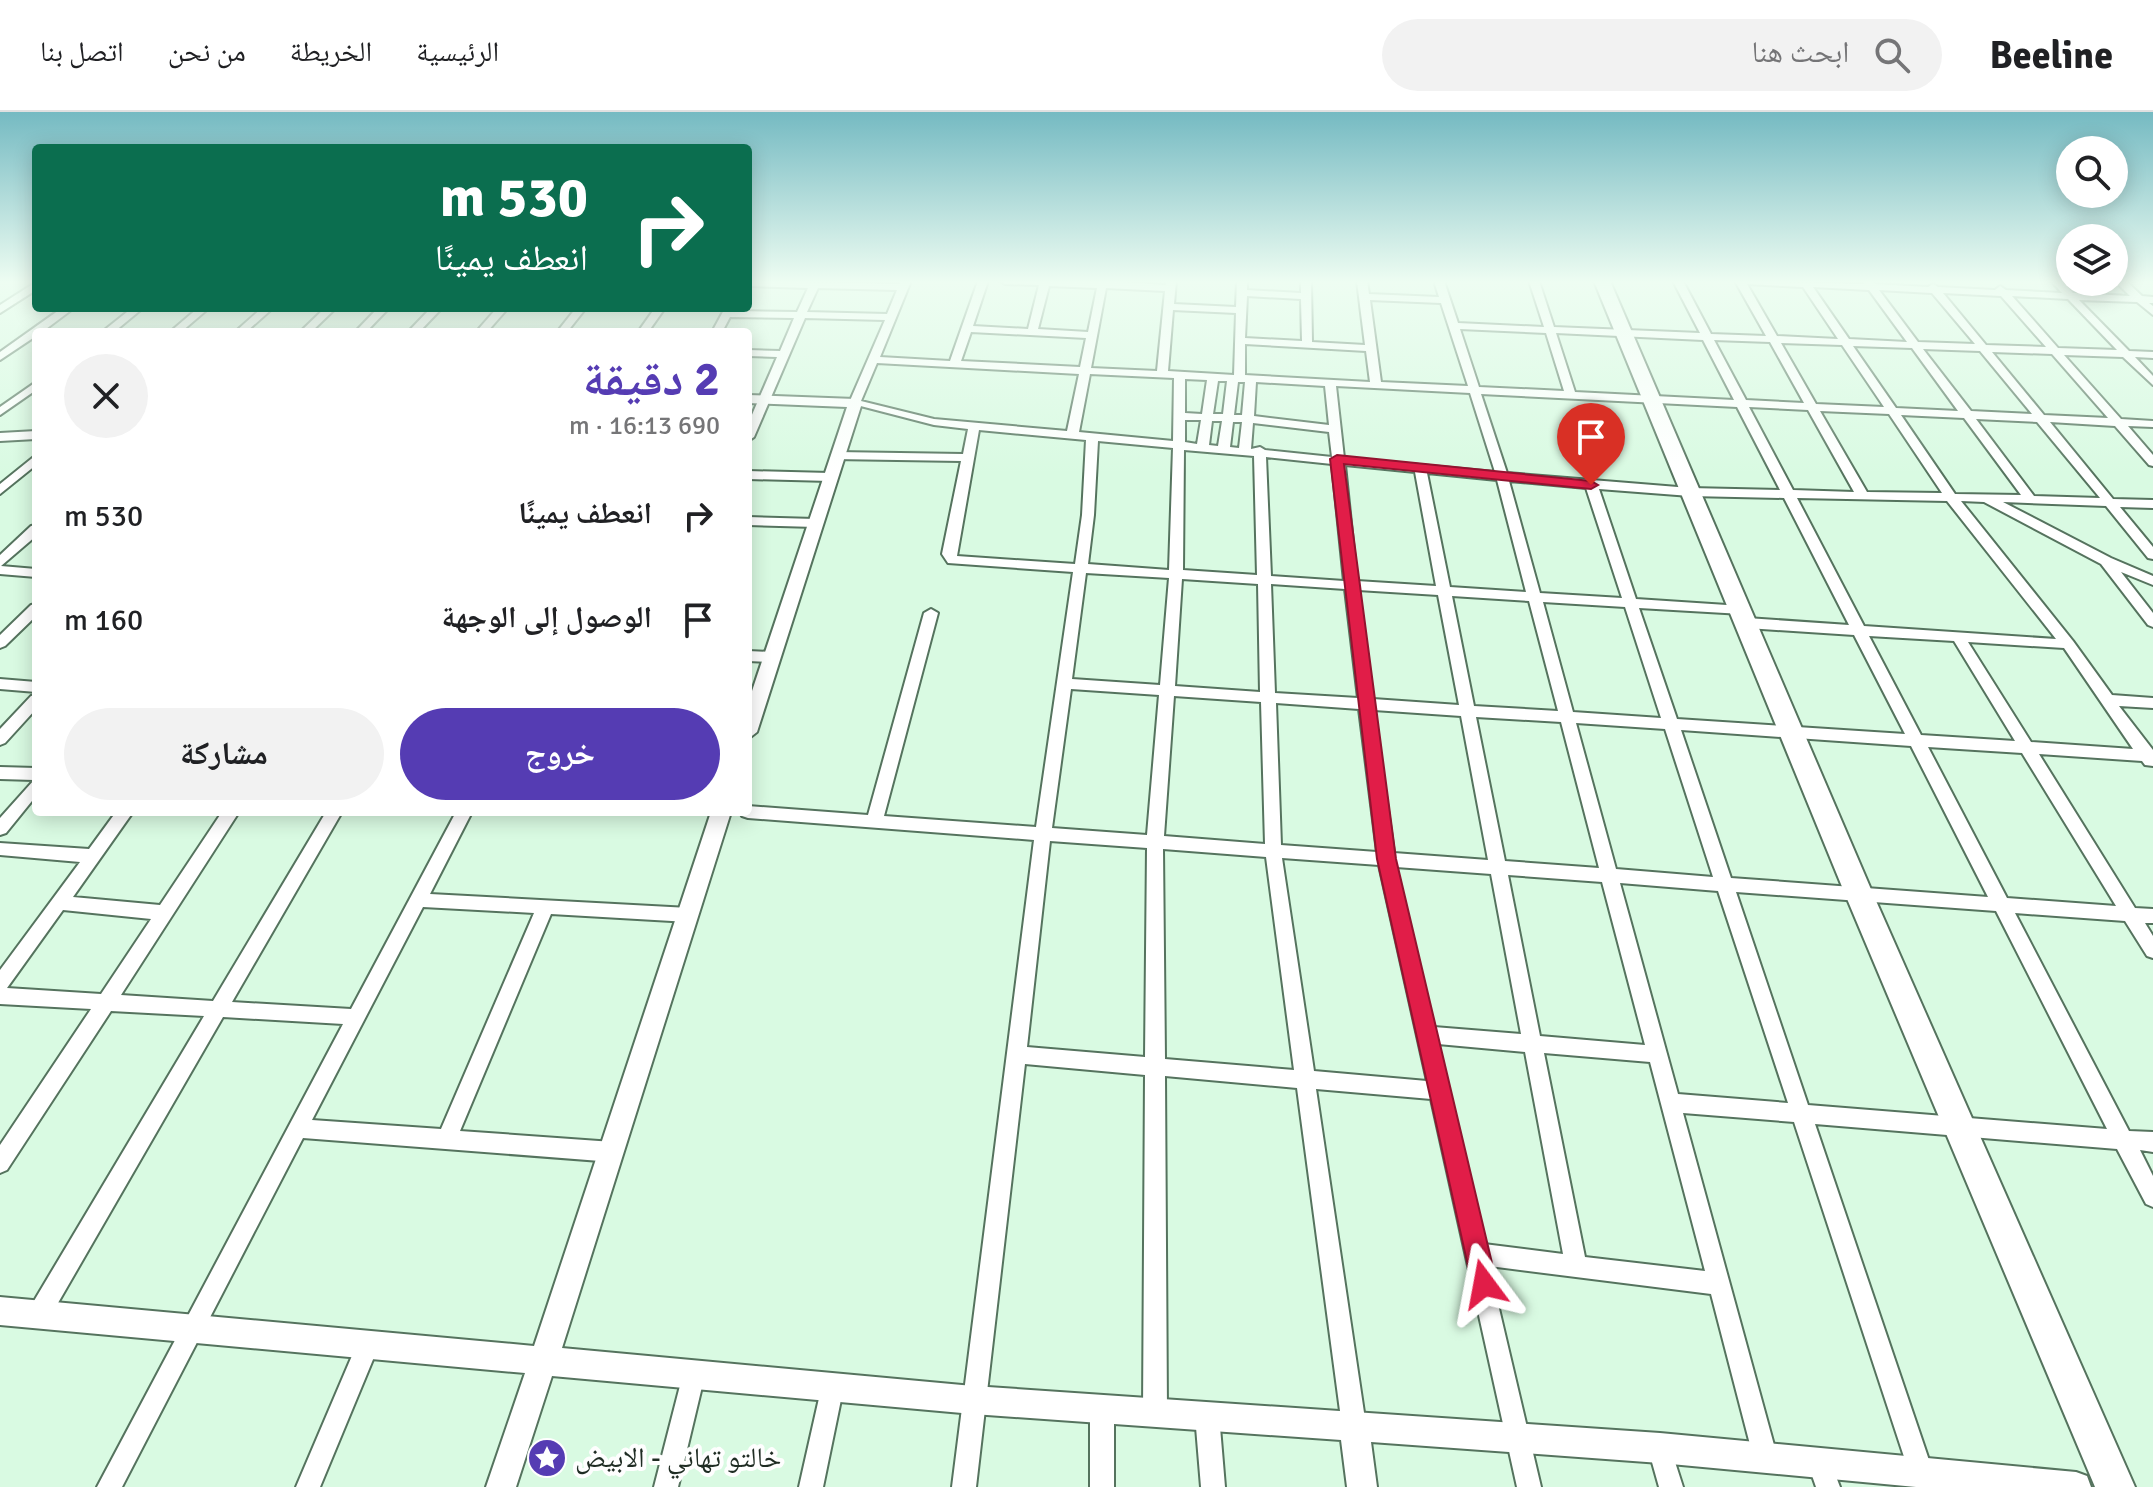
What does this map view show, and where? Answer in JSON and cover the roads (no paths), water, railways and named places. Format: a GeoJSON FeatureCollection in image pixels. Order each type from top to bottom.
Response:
{"type":"FeatureCollection","features":[{"type":"Feature","properties":{"kind":"main road"},"geometry":{"type":"LineString","coordinates":[[1630,345],[1859,894],[2115,1487]]}},
{"type":"Feature","properties":{"kind":"street"},"geometry":{"type":"LineString","coordinates":[[0,357],[16,345]]}},
{"type":"Feature","properties":{"kind":"street"},"geometry":{"type":"LineString","coordinates":[[787,345],[756,399],[855,403],[912,418],[974,426],[1591,485],[1690,492],[1950,496],[2153,504]]}},
{"type":"Feature","properties":{"kind":"street"},"geometry":{"type":"LineString","coordinates":[[752,717],[855,403],[879,345]]}},
{"type":"Feature","properties":{"kind":"street"},"geometry":{"type":"LineString","coordinates":[[954,366],[961,345]]}},
{"type":"Feature","properties":{"kind":"street"},"geometry":{"type":"LineString","coordinates":[[1072,436],[1090,345]]}},
{"type":"Feature","properties":{"kind":"street"},"geometry":{"type":"LineString","coordinates":[[1162,375],[1165,345]]}},
{"type":"Feature","properties":{"kind":"street"},"geometry":{"type":"LineString","coordinates":[[1240,345],[1241,378],[1253,451],[1262,579],[1273,850],[1362,1487]]}},
{"type":"Feature","properties":{"kind":"street"},"geometry":{"type":"LineString","coordinates":[[1311,345],[1371,348],[1376,386]]}},
{"type":"Feature","properties":{"kind":"street"},"geometry":{"type":"LineString","coordinates":[[1458,345],[1502,476],[1765,1456]]}},
{"type":"Feature","properties":{"kind":"street"},"geometry":{"type":"LineString","coordinates":[[1554,345],[1571,396]]}},
{"type":"Feature","properties":{"kind":"street"},"geometry":{"type":"LineString","coordinates":[[1710,345],[2153,1197]]}},
{"type":"Feature","properties":{"kind":"street"},"geometry":{"type":"LineString","coordinates":[[1777,345],[1862,494]]}},
{"type":"Feature","properties":{"kind":"street"},"geometry":{"type":"LineString","coordinates":[[1847,345],[1950,496],[2068,644],[2151,759]]}},
{"type":"Feature","properties":{"kind":"street"},"geometry":{"type":"LineString","coordinates":[[1916,345],[2030,499]]}},
{"type":"Feature","properties":{"kind":"street"},"geometry":{"type":"LineString","coordinates":[[1935,345],[2153,355]]}},
{"type":"Feature","properties":{"kind":"street"},"geometry":{"type":"LineString","coordinates":[[1981,345],[2153,555]]}},
{"type":"Feature","properties":{"kind":"street"},"geometry":{"type":"LineString","coordinates":[[2050,345],[2153,462]]}},
{"type":"Feature","properties":{"kind":"street"},"geometry":{"type":"LineString","coordinates":[[2118,345],[2153,382]]}},
{"type":"Feature","properties":{"kind":"street"},"geometry":{"type":"LineString","coordinates":[[752,353],[783,354]]}},
{"type":"Feature","properties":{"kind":"street"},"geometry":{"type":"LineString","coordinates":[[873,360],[2153,424]]}},
{"type":"Feature","properties":{"kind":"street"},"geometry":{"type":"LineString","coordinates":[[1155,1412],[1155,842],[1176,574],[1180,376]]}},
{"type":"Feature","properties":{"kind":"street"},"geometry":{"type":"LineString","coordinates":[[1203,446],[1213,377]]}},
{"type":"Feature","properties":{"kind":"street"},"geometry":{"type":"LineString","coordinates":[[1224,448],[1228,418],[1241,378]]}},
{"type":"Feature","properties":{"kind":"street"},"geometry":{"type":"LineString","coordinates":[[1330,383],[1351,585],[1386,859],[1529,1487]]}},
{"type":"Feature","properties":{"kind":"street"},"geometry":{"type":"LineString","coordinates":[[0,412],[32,388]]}},
{"type":"Feature","properties":{"kind":"street"},"geometry":{"type":"LineString","coordinates":[[1179,416],[1248,419],[1334,429]]}},
{"type":"Feature","properties":{"kind":"street"},"geometry":{"type":"LineString","coordinates":[[974,426],[950,558],[958,562],[1630,602],[1859,630],[2068,644]]}},
{"type":"Feature","properties":{"kind":"street"},"geometry":{"type":"LineString","coordinates":[[0,437],[32,435]]}},
{"type":"Feature","properties":{"kind":"street"},"geometry":{"type":"LineString","coordinates":[[964,1487],[1043,833],[1088,515],[1092,438]]}},
{"type":"Feature","properties":{"kind":"street"},"geometry":{"type":"LineString","coordinates":[[837,456],[967,458]]}},
{"type":"Feature","properties":{"kind":"street"},"geometry":{"type":"LineString","coordinates":[[2,487],[32,462]]}},
{"type":"Feature","properties":{"kind":"street"},"geometry":{"type":"LineString","coordinates":[[1420,468],[1576,1266]]}},
{"type":"Feature","properties":{"kind":"street"},"geometry":{"type":"LineString","coordinates":[[752,475],[830,477]]}},
{"type":"Feature","properties":{"kind":"street"},"geometry":{"type":"LineString","coordinates":[[1591,485],[1921,1472]]}},
{"type":"Feature","properties":{"kind":"street"},"geometry":{"type":"LineString","coordinates":[[1986,498],[2106,561],[2153,581]]}},
{"type":"Feature","properties":{"kind":"street"},"geometry":{"type":"LineString","coordinates":[[752,521],[815,523]]}},
{"type":"Feature","properties":{"kind":"street"},"geometry":{"type":"LineString","coordinates":[[0,562],[32,533]]}},
{"type":"Feature","properties":{"kind":"street"},"geometry":{"type":"LineString","coordinates":[[2106,561],[2153,622]]}},
{"type":"Feature","properties":{"kind":"street"},"geometry":{"type":"LineString","coordinates":[[0,570],[32,573]]}},
{"type":"Feature","properties":{"kind":"street"},"geometry":{"type":"LineString","coordinates":[[0,643],[32,612]]}},
{"type":"Feature","properties":{"kind":"street"},"geometry":{"type":"LineString","coordinates":[[874,821],[931,613]]}},
{"type":"Feature","properties":{"kind":"street"},"geometry":{"type":"LineString","coordinates":[[1958,637],[2153,951]]}},
{"type":"Feature","properties":{"kind":"street"},"geometry":{"type":"LineString","coordinates":[[752,656],[772,657]]}},
{"type":"Feature","properties":{"kind":"street"},"geometry":{"type":"LineString","coordinates":[[0,684],[32,687]]}},
{"type":"Feature","properties":{"kind":"street"},"geometry":{"type":"LineString","coordinates":[[1064,684],[2151,759]]}},
{"type":"Feature","properties":{"kind":"street"},"geometry":{"type":"LineString","coordinates":[[2107,700],[2153,703]]}},
{"type":"Feature","properties":{"kind":"street"},"geometry":{"type":"LineString","coordinates":[[0,739],[32,704]]}},
{"type":"Feature","properties":{"kind":"street"},"geometry":{"type":"LineString","coordinates":[[0,773],[32,774]]}},
{"type":"Feature","properties":{"kind":"street"},"geometry":{"type":"LineString","coordinates":[[0,829],[32,790]]}},
{"type":"Feature","properties":{"kind":"street"},"geometry":{"type":"LineString","coordinates":[[752,812],[2153,916]]}},
{"type":"Feature","properties":{"kind":"street"},"geometry":{"type":"LineString","coordinates":[[0,984],[122,816]]}},
{"type":"Feature","properties":{"kind":"street"},"geometry":{"type":"LineString","coordinates":[[0,1163],[109,1002],[228,816]]}},
{"type":"Feature","properties":{"kind":"street"},"geometry":{"type":"LineString","coordinates":[[39,1314],[332,816]]}},
{"type":"Feature","properties":{"kind":"street"},"geometry":{"type":"LineString","coordinates":[[109,1487],[462,816]]}},
{"type":"Feature","properties":{"kind":"street"},"geometry":{"type":"LineString","coordinates":[[501,1487],[613,1152],[720,816]]}},
{"type":"Feature","properties":{"kind":"street"},"geometry":{"type":"LineString","coordinates":[[0,849],[93,856]]}},
{"type":"Feature","properties":{"kind":"street"},"geometry":{"type":"LineString","coordinates":[[418,900],[689,915]]}},
{"type":"Feature","properties":{"kind":"street"},"geometry":{"type":"LineString","coordinates":[[59,903],[166,913]]}},
{"type":"Feature","properties":{"kind":"street"},"geometry":{"type":"LineString","coordinates":[[447,1138],[545,908]]}},
{"type":"Feature","properties":{"kind":"street"},"geometry":{"type":"LineString","coordinates":[[0,996],[355,1017]]}},
{"type":"Feature","properties":{"kind":"street"},"geometry":{"type":"LineString","coordinates":[[1427,1035],[1656,1054]]}},
{"type":"Feature","properties":{"kind":"street"},"geometry":{"type":"LineString","coordinates":[[1017,1055],[1440,1091]]}},
{"type":"Feature","properties":{"kind":"street"},"geometry":{"type":"LineString","coordinates":[[1671,1103],[2153,1142]]}},
{"type":"Feature","properties":{"kind":"street"},"geometry":{"type":"LineString","coordinates":[[296,1128],[613,1152]]}},
{"type":"Feature","properties":{"kind":"street"},"geometry":{"type":"LineString","coordinates":[[1478,1254],[1719,1284]]}},
{"type":"Feature","properties":{"kind":"street"},"geometry":{"type":"LineString","coordinates":[[2,1314],[39,1314],[973,1400],[1765,1456],[1823,1474],[1921,1472],[2076,1487]]}},
{"type":"Feature","properties":{"kind":"street"},"geometry":{"type":"LineString","coordinates":[[308,1487],[368,1345]]}},
{"type":"Feature","properties":{"kind":"street"},"geometry":{"type":"LineString","coordinates":[[666,1487],[694,1374]]}},
{"type":"Feature","properties":{"kind":"street"},"geometry":{"type":"LineString","coordinates":[[811,1487],[833,1385]]}},
{"type":"Feature","properties":{"kind":"street"},"geometry":{"type":"LineString","coordinates":[[1102,1409],[1102,1487]]}},
{"type":"Feature","properties":{"kind":"street"},"geometry":{"type":"LineString","coordinates":[[1207,1415],[1213,1487]]}},
{"type":"Feature","properties":{"kind":"street"},"geometry":{"type":"LineString","coordinates":[[1660,1448],[1671,1487]]}},
{"type":"Feature","properties":{"kind":"place","name":"خالتو تهاني - الابيض"},"geometry":{"type":"Point","coordinates":[547,1458]}}]}
